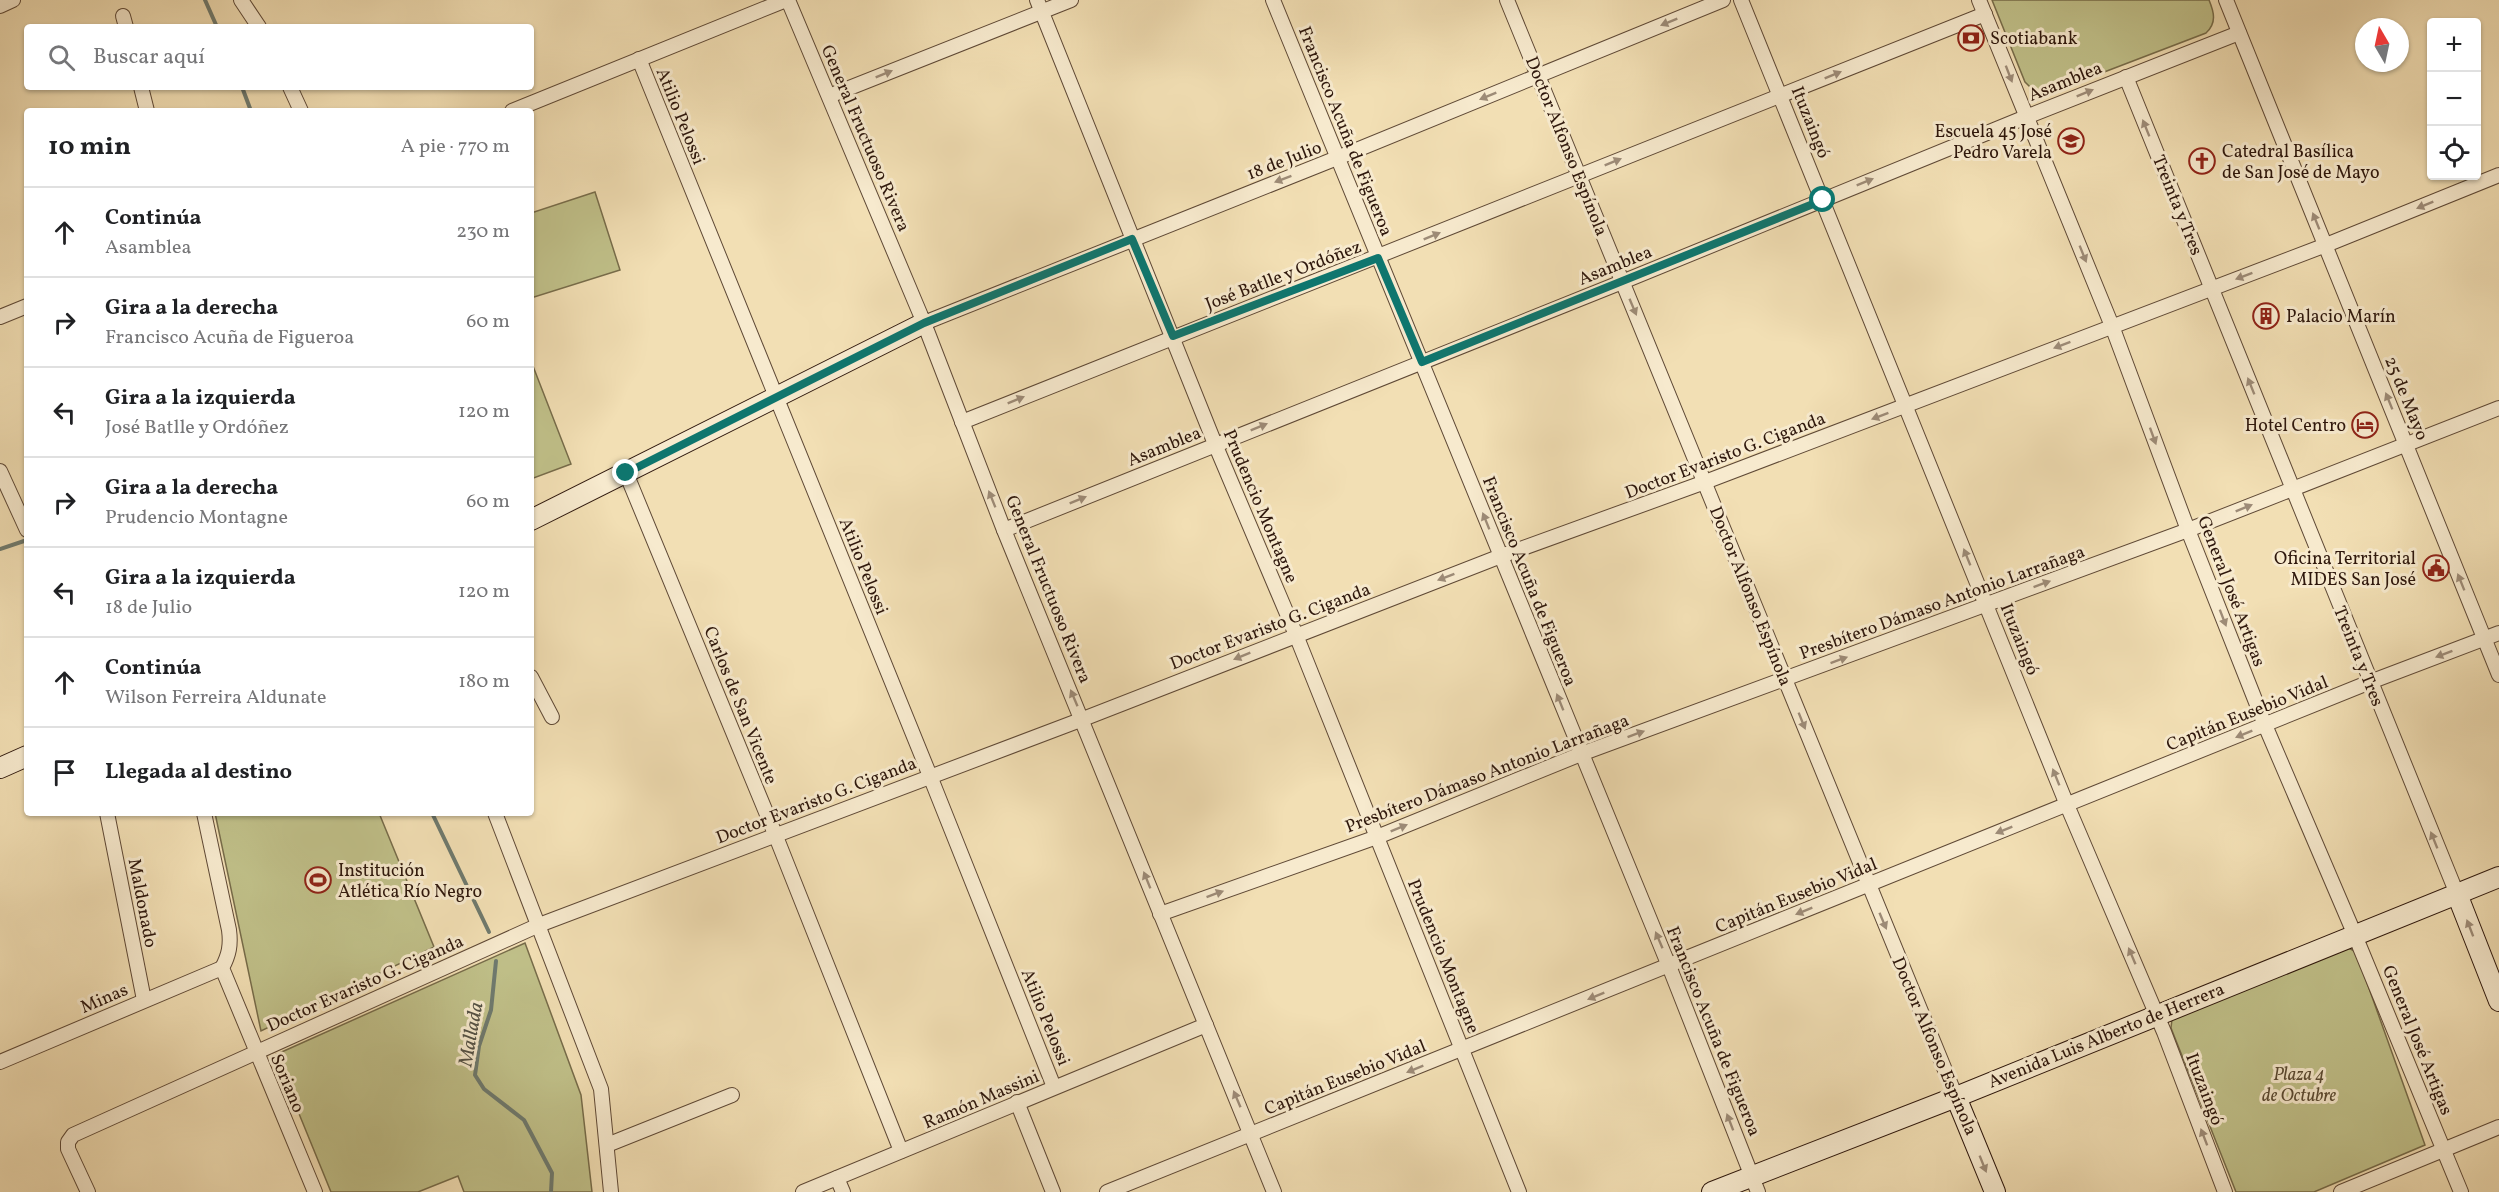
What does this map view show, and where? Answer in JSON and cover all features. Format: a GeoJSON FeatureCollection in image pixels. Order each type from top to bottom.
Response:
{"type":"FeatureCollection","features":[{"type":"Feature","properties":{"kind":"main road"},"geometry":{"type":"LineString","coordinates":[[534,519],[924,323]]}},
{"type":"Feature","properties":{"kind":"main road"},"geometry":{"type":"LineString","coordinates":[[0,768],[24,757]]}},
{"type":"Feature","properties":{"kind":"main road","name":"Avenida Luis Alberto de Herrera"},"geometry":{"type":"LineString","coordinates":[[1712,1192],[1755,1184],[1956,1097],[2157,1014],[2354,933],[2499,877]]}},
{"type":"Feature","properties":{"kind":"main road","name":"Treinta y Tres"},"geometry":{"type":"LineString","coordinates":[[2457,894],[2499,1001]]}},
{"type":"Feature","properties":{"kind":"main road","name":"Doctor Alfonso Espínola"},"geometry":{"type":"LineString","coordinates":[[1956,1097],[1995,1192]]}},
{"type":"Feature","properties":{"kind":"street"},"geometry":{"type":"LineString","coordinates":[[0,6],[13,0]]}},
{"type":"Feature","properties":{"kind":"street"},"geometry":{"type":"LineString","coordinates":[[241,0],[257,24]]}},
{"type":"Feature","properties":{"kind":"street"},"geometry":{"type":"LineString","coordinates":[[519,108],[787,0]]}},
{"type":"Feature","properties":{"kind":"street","name":"General Fructuoso Rivera"},"geometry":{"type":"LineString","coordinates":[[787,0],[924,323],[1004,530],[1274,1192]]}},
{"type":"Feature","properties":{"kind":"street"},"geometry":{"type":"LineString","coordinates":[[829,96],[1040,5],[1071,0]]}},
{"type":"Feature","properties":{"kind":"street","name":"Francisco Acuña de Figueroa"},"geometry":{"type":"LineString","coordinates":[[1273,0],[1670,966],[1755,1184]]}},
{"type":"Feature","properties":{"kind":"street","name":"Doctor Alfonso Espínola"},"geometry":{"type":"LineString","coordinates":[[1507,0],[1956,1097]]}},
{"type":"Feature","properties":{"kind":"street","name":"18 de Julio"},"geometry":{"type":"LineString","coordinates":[[924,323],[1337,158],[1723,0]]}},
{"type":"Feature","properties":{"kind":"street","name":"Ituzaingó"},"geometry":{"type":"LineString","coordinates":[[1741,0],[2067,805],[2157,1014],[2225,1192]]}},
{"type":"Feature","properties":{"kind":"street","name":"General José Artigas"},"geometry":{"type":"LineString","coordinates":[[1979,0],[2112,326],[2188,530],[2265,725],[2461,1192]]}},
{"type":"Feature","properties":{"kind":"street","name":"25 de Mayo"},"geometry":{"type":"LineString","coordinates":[[2226,0],[2499,675]]}},
{"type":"Feature","properties":{"kind":"street","name":"Prudencio Montagne"},"geometry":{"type":"LineString","coordinates":[[1040,5],[1132,239],[1296,635],[1519,1192]]}},
{"type":"Feature","properties":{"kind":"street","name":"José Batlle y Ordóñez"},"geometry":{"type":"LineString","coordinates":[[962,422],[1986,14]]}},
{"type":"Feature","properties":{"kind":"street","name":"Asamblea"},"geometry":{"type":"LineString","coordinates":[[1004,530],[2239,33]]}},
{"type":"Feature","properties":{"kind":"street","name":"Atilio Pelossi"},"geometry":{"type":"LineString","coordinates":[[639,59],[1054,1088]]}},
{"type":"Feature","properties":{"kind":"street","name":"Treinta y Tres"},"geometry":{"type":"LineString","coordinates":[[2126,77],[2457,894]]}},
{"type":"Feature","properties":{"kind":"street"},"geometry":{"type":"LineString","coordinates":[[142,90],[146,108]]}},
{"type":"Feature","properties":{"kind":"street"},"geometry":{"type":"LineString","coordinates":[[292,90],[300,108]]}},
{"type":"Feature","properties":{"kind":"street","name":"Doctor Evaristo G. Ciganda"},"geometry":{"type":"LineString","coordinates":[[88,1192],[68,1149],[68,1142],[73,1135],[539,925],[1083,719],[1501,556],[1706,482],[2212,289],[2499,174]]}},
{"type":"Feature","properties":{"kind":"street"},"geometry":{"type":"LineString","coordinates":[[0,317],[24,307]]}},
{"type":"Feature","properties":{"kind":"street","name":"Presbítero Dámaso Antonio Larrañaga"},"geometry":{"type":"LineString","coordinates":[[1160,914],[1377,837],[1581,754],[2188,530],[2499,408]]}},
{"type":"Feature","properties":{"kind":"street"},"geometry":{"type":"LineString","coordinates":[[0,471],[24,523]]}},
{"type":"Feature","properties":{"kind":"street","name":"Carlos de San Vicente"},"geometry":{"type":"LineString","coordinates":[[626,473],[775,834],[901,1151]]}},
{"type":"Feature","properties":{"kind":"street","name":"Capitán Eusebio Vidal"},"geometry":{"type":"LineString","coordinates":[[1107,1192],[2370,682],[2499,633]]}},
{"type":"Feature","properties":{"kind":"street"},"geometry":{"type":"LineString","coordinates":[[534,683],[552,717]]}},
{"type":"Feature","properties":{"kind":"street","name":"Maldonado"},"geometry":{"type":"LineString","coordinates":[[108,816],[144,1000]]}},
{"type":"Feature","properties":{"kind":"street"},"geometry":{"type":"LineString","coordinates":[[205,816],[231,944],[222,968]]}},
{"type":"Feature","properties":{"kind":"street"},"geometry":{"type":"LineString","coordinates":[[496,816],[601,1089],[611,1192]]}},
{"type":"Feature","properties":{"kind":"street","name":"Minas"},"geometry":{"type":"LineString","coordinates":[[0,1062],[222,968]]}},
{"type":"Feature","properties":{"kind":"street","name":"Soriano"},"geometry":{"type":"LineString","coordinates":[[222,968],[315,1192]]}},
{"type":"Feature","properties":{"kind":"street","name":"Ramón Massini"},"geometry":{"type":"LineString","coordinates":[[803,1192],[1206,1025]]}},
{"type":"Feature","properties":{"kind":"street"},"geometry":{"type":"LineString","coordinates":[[607,1145],[732,1095]]}},
{"type":"Feature","properties":{"kind":"street"},"geometry":{"type":"LineString","coordinates":[[1017,1102],[1053,1192]]}},
{"type":"Feature","properties":{"kind":"street"},"geometry":{"type":"LineString","coordinates":[[2341,1192],[2499,1127]]}},
{"type":"Feature","properties":{"kind":"street"},"geometry":{"type":"LineString","coordinates":[[837,1178],[843,1192]]}},
{"type":"Feature","properties":{"kind":"green space"},"geometry":{"type":"Polygon","coordinates":[[[1992,0],[2209,0],[2214,17],[2206,33],[2052,92],[2044,93],[2034,90],[2025,82],[1992,0]]]}},
{"type":"Feature","properties":{"kind":"green space"},"geometry":{"type":"Polygon","coordinates":[[[595,192],[620,270],[534,297],[534,212],[595,192]]]}},
{"type":"Feature","properties":{"kind":"green space"},"geometry":{"type":"Polygon","coordinates":[[[534,369],[571,464],[534,478],[534,369]]]}},
{"type":"Feature","properties":{"kind":"green space","name":"Institución Atlética Río Negro"},"geometry":{"type":"Polygon","coordinates":[[[216,816],[380,816],[434,947],[261,1031],[216,816]]]}},
{"type":"Feature","properties":{"kind":"green space"},"geometry":{"type":"Polygon","coordinates":[[[525,943],[581,1095],[592,1192],[464,1192],[458,1176],[418,1192],[331,1192],[275,1055],[525,943]]]}},
{"type":"Feature","properties":{"kind":"green space","name":"Plaza 4 de Octubre"},"geometry":{"type":"Polygon","coordinates":[[[2347,947],[2356,952],[2425,1145],[2314,1192],[2236,1192],[2171,1028],[2172,1019],[2347,947]]]}},
{"type":"Feature","properties":{"kind":"waterway","name":"Mallada"},"geometry":{"type":"LineString","coordinates":[[205,0],[216,24]]}},
{"type":"Feature","properties":{"kind":"waterway","name":"Mallada"},"geometry":{"type":"LineString","coordinates":[[243,90],[250,108]]}},
{"type":"Feature","properties":{"kind":"waterway"},"geometry":{"type":"LineString","coordinates":[[0,549],[24,541]]}},
{"type":"Feature","properties":{"kind":"waterway","name":"Mallada"},"geometry":{"type":"LineString","coordinates":[[433,816],[489,932]]}},
{"type":"Feature","properties":{"kind":"waterway","name":"Mallada"},"geometry":{"type":"LineString","coordinates":[[496,961],[491,1010],[479,1046],[475,1075],[484,1089],[524,1120],[552,1173],[551,1192]]}},
{"type":"Feature","properties":{"kind":"place","name":"Scotiabank"},"geometry":{"type":"Point","coordinates":[1971,38]}},
{"type":"Feature","properties":{"kind":"place","name":"Escuela 45 José Pedro Varela"},"geometry":{"type":"Point","coordinates":[2071,141]}},
{"type":"Feature","properties":{"kind":"place","name":"Catedral Basílica de San José de Mayo"},"geometry":{"type":"Point","coordinates":[2202,161]}},
{"type":"Feature","properties":{"kind":"place","name":"Palacio Marín"},"geometry":{"type":"Point","coordinates":[2266,316]}},
{"type":"Feature","properties":{"kind":"place","name":"Hotel Centro"},"geometry":{"type":"Point","coordinates":[2365,425]}},
{"type":"Feature","properties":{"kind":"place","name":"Oficina Territorial MIDES San José"},"geometry":{"type":"Point","coordinates":[2436,568]}},
{"type":"Feature","properties":{"kind":"place","name":"Institución Atlética Río Negro"},"geometry":{"type":"Point","coordinates":[318,880]}},
{"type":"Feature","properties":{"kind":"route"},"geometry":{"type":"LineString","coordinates":[[626,473],[924,323],[1132,239],[1173,336],[1378,258],[1422,362],[1823,200]]}}]}
